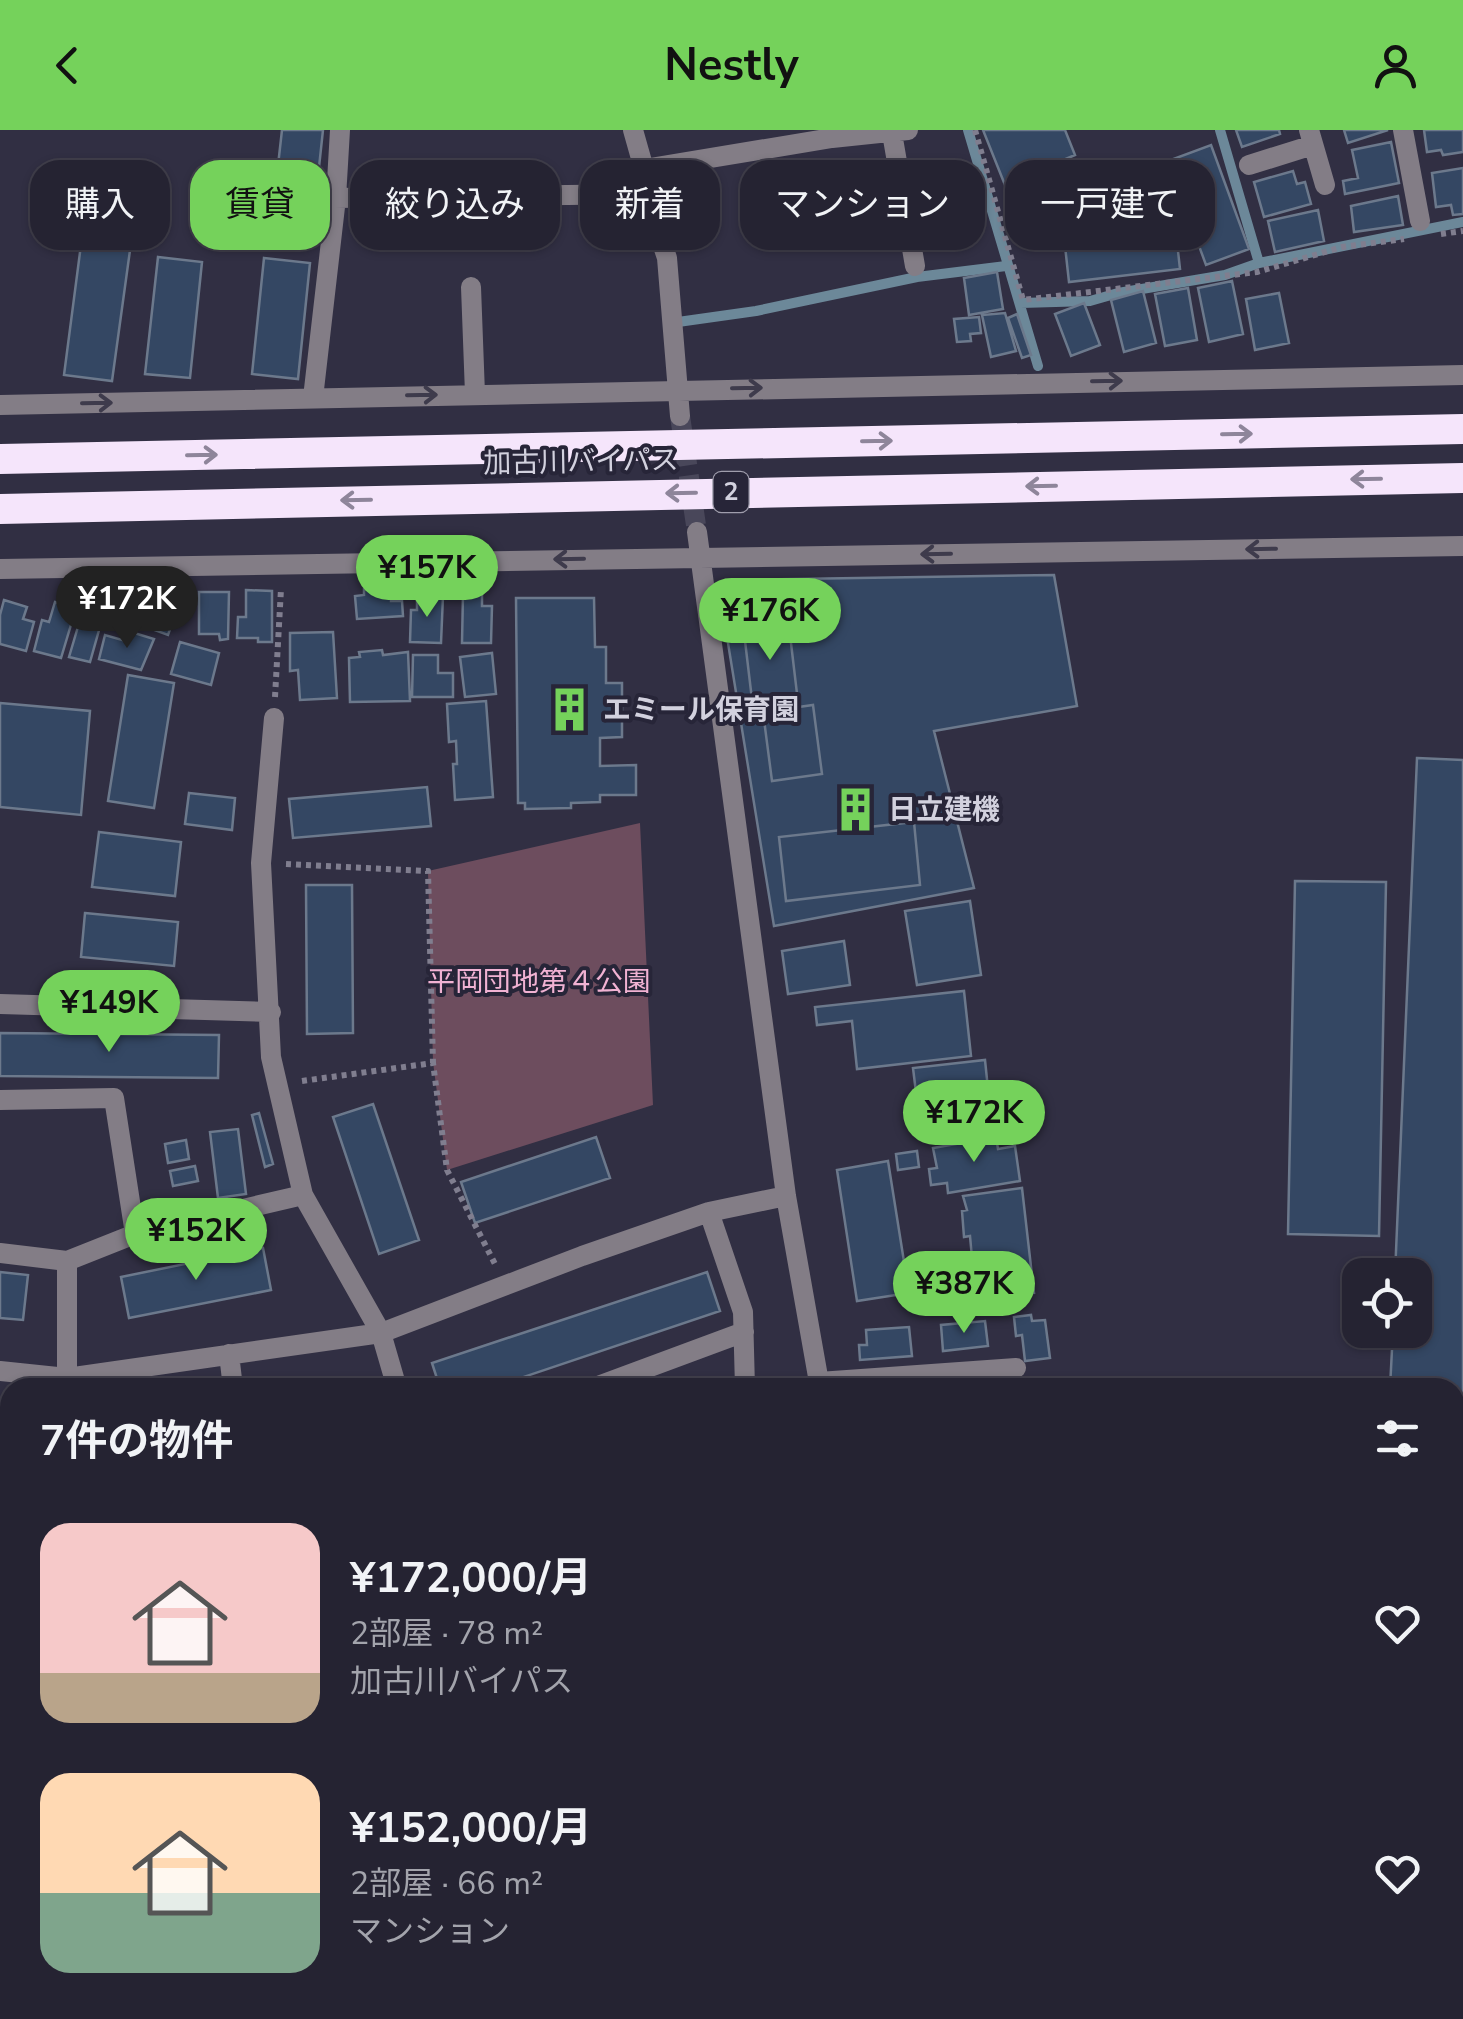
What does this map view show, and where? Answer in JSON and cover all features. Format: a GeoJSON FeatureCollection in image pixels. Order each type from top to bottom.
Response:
{"type":"FeatureCollection","features":[{"type":"Feature","properties":{"kind":"highway","name":"加古川バイパス"},"geometry":{"type":"LineString","coordinates":[[0,459],[1463,430]]}},
{"type":"Feature","properties":{"kind":"highway","name":"加古川バイパス"},"geometry":{"type":"LineString","coordinates":[[0,508],[1463,478]]}},
{"type":"Feature","properties":{"kind":"street"},"geometry":{"type":"LineString","coordinates":[[314,398],[340,130]]}},
{"type":"Feature","properties":{"kind":"street"},"geometry":{"type":"LineString","coordinates":[[633,130],[641,160]]}},
{"type":"Feature","properties":{"kind":"street"},"geometry":{"type":"LineString","coordinates":[[1403,130],[1420,231]]}},
{"type":"Feature","properties":{"kind":"street"},"geometry":{"type":"LineString","coordinates":[[692,160],[832,134],[900,131],[916,266]]}},
{"type":"Feature","properties":{"kind":"street"},"geometry":{"type":"LineString","coordinates":[[1249,165],[1311,138],[1325,185]]}},
{"type":"Feature","properties":{"kind":"street"},"geometry":{"type":"LineString","coordinates":[[336,198],[580,195]]}},
{"type":"Feature","properties":{"kind":"street"},"geometry":{"type":"LineString","coordinates":[[664,250],[680,416]]}},
{"type":"Feature","properties":{"kind":"street"},"geometry":{"type":"LineString","coordinates":[[471,287],[475,394]]}},
{"type":"Feature","properties":{"kind":"street"},"geometry":{"type":"LineString","coordinates":[[0,405],[1463,375]]}},
{"type":"Feature","properties":{"kind":"street"},"geometry":{"type":"LineString","coordinates":[[698,532],[786,1196],[818,1378]]}},
{"type":"Feature","properties":{"kind":"street"},"geometry":{"type":"LineString","coordinates":[[0,569],[1463,546]]}},
{"type":"Feature","properties":{"kind":"street"},"geometry":{"type":"LineString","coordinates":[[274,718],[261,863],[272,1057],[303,1195],[382,1332],[394,1378]]}},
{"type":"Feature","properties":{"kind":"street"},"geometry":{"type":"LineString","coordinates":[[0,1004],[272,1012]]}},
{"type":"Feature","properties":{"kind":"street"},"geometry":{"type":"LineString","coordinates":[[0,1100],[114,1098],[135,1234]]}},
{"type":"Feature","properties":{"kind":"street"},"geometry":{"type":"LineString","coordinates":[[0,1254],[67,1261],[135,1234],[303,1195]]}},
{"type":"Feature","properties":{"kind":"street"},"geometry":{"type":"LineString","coordinates":[[0,1371],[67,1378],[382,1332],[710,1212],[786,1196]]}},
{"type":"Feature","properties":{"kind":"street"},"geometry":{"type":"LineString","coordinates":[[710,1212],[743,1312],[745,1378]]}},
{"type":"Feature","properties":{"kind":"street"},"geometry":{"type":"LineString","coordinates":[[67,1261],[67,1378]]}},
{"type":"Feature","properties":{"kind":"street"},"geometry":{"type":"LineString","coordinates":[[620,1378],[744,1332]]}},
{"type":"Feature","properties":{"kind":"street"},"geometry":{"type":"LineString","coordinates":[[229,1354],[232,1378]]}},
{"type":"Feature","properties":{"kind":"street"},"geometry":{"type":"LineString","coordinates":[[973,1378],[1016,1368]]}},
{"type":"Feature","properties":{"kind":"path"},"geometry":{"type":"LineString","coordinates":[[975,130],[990,171],[1023,300],[1257,272],[1342,247],[1420,231],[1463,231]]}},
{"type":"Feature","properties":{"kind":"path"},"geometry":{"type":"LineString","coordinates":[[274,718],[282,562]]}},
{"type":"Feature","properties":{"kind":"path"},"geometry":{"type":"LineString","coordinates":[[261,863],[428,870],[433,1062],[447,1170],[505,1285]]}},
{"type":"Feature","properties":{"kind":"path"},"geometry":{"type":"LineString","coordinates":[[278,1084],[433,1062]]}},
{"type":"Feature","properties":{"kind":"green space","name":"平岡団地第４公園"},"geometry":{"type":"Polygon","coordinates":[[[640,823],[653,1105],[447,1170],[433,1062],[428,871],[640,823]]]}},
{"type":"Feature","properties":{"kind":"building"},"geometry":{"type":"Polygon","coordinates":[[[282,130],[323,130],[320,160],[279,160],[282,130]]]}},
{"type":"Feature","properties":{"kind":"building"},"geometry":{"type":"Polygon","coordinates":[[[983,130],[1065,130],[1075,155],[1063,160],[1005,160],[1005,185],[983,130]]]}},
{"type":"Feature","properties":{"kind":"building"},"geometry":{"type":"Polygon","coordinates":[[[1236,130],[1279,130],[1280,134],[1242,147],[1236,130]]]}},
{"type":"Feature","properties":{"kind":"building"},"geometry":{"type":"Polygon","coordinates":[[[1344,130],[1388,130],[1348,143],[1344,130]]]}},
{"type":"Feature","properties":{"kind":"building"},"geometry":{"type":"Polygon","coordinates":[[[1424,130],[1463,130],[1463,152],[1427,152],[1424,130]]]}},
{"type":"Feature","properties":{"kind":"building"},"geometry":{"type":"Polygon","coordinates":[[[1391,142],[1399,183],[1345,194],[1343,181],[1358,178],[1352,150],[1391,142]]]}},
{"type":"Feature","properties":{"kind":"building"},"geometry":{"type":"Polygon","coordinates":[[[1211,145],[1249,249],[1206,265],[1201,250],[1215,250],[1215,160],[1171,160],[1211,145]]]}},
{"type":"Feature","properties":{"kind":"building"},"geometry":{"type":"Polygon","coordinates":[[[1463,168],[1463,214],[1453,215],[1451,205],[1436,207],[1432,173],[1463,168]]]}},
{"type":"Feature","properties":{"kind":"building"},"geometry":{"type":"Polygon","coordinates":[[[1293,171],[1297,184],[1305,182],[1311,204],[1264,217],[1254,182],[1293,171]]]}},
{"type":"Feature","properties":{"kind":"building"},"geometry":{"type":"Polygon","coordinates":[[[1398,196],[1403,225],[1354,232],[1351,206],[1398,196]]]}},
{"type":"Feature","properties":{"kind":"building"},"geometry":{"type":"Polygon","coordinates":[[[1318,210],[1324,241],[1275,252],[1268,221],[1318,210]]]}},
{"type":"Feature","properties":{"kind":"building"},"geometry":{"type":"Polygon","coordinates":[[[80,250],[130,250],[112,381],[64,375],[80,250]]]}},
{"type":"Feature","properties":{"kind":"building"},"geometry":{"type":"Polygon","coordinates":[[[1065,250],[1178,250],[1180,269],[1069,282],[1065,250]]]}},
{"type":"Feature","properties":{"kind":"building"},"geometry":{"type":"Polygon","coordinates":[[[158,257],[202,262],[190,378],[145,374],[158,257]]]}},
{"type":"Feature","properties":{"kind":"building"},"geometry":{"type":"Polygon","coordinates":[[[264,258],[310,263],[298,379],[252,374],[264,258]]]}},
{"type":"Feature","properties":{"kind":"building"},"geometry":{"type":"Polygon","coordinates":[[[997,272],[1003,309],[969,315],[964,278],[997,272]]]}},
{"type":"Feature","properties":{"kind":"building"},"geometry":{"type":"Polygon","coordinates":[[[1232,281],[1243,334],[1209,342],[1198,288],[1232,281]]]}},
{"type":"Feature","properties":{"kind":"building"},"geometry":{"type":"Polygon","coordinates":[[[1188,288],[1197,340],[1165,346],[1155,294],[1188,288]]]}},
{"type":"Feature","properties":{"kind":"building"},"geometry":{"type":"Polygon","coordinates":[[[1143,291],[1156,343],[1124,352],[1111,300],[1143,291]]]}},
{"type":"Feature","properties":{"kind":"building"},"geometry":{"type":"Polygon","coordinates":[[[1279,293],[1289,343],[1255,350],[1246,299],[1279,293]]]}},
{"type":"Feature","properties":{"kind":"building"},"geometry":{"type":"Polygon","coordinates":[[[1084,303],[1100,345],[1071,356],[1055,314],[1084,303]]]}},
{"type":"Feature","properties":{"kind":"building"},"geometry":{"type":"Polygon","coordinates":[[[1005,313],[1016,351],[991,357],[982,315],[1005,313]]]}},
{"type":"Feature","properties":{"kind":"building"},"geometry":{"type":"Polygon","coordinates":[[[1017,314],[1031,355],[1022,358],[1008,318],[1017,314]]]}},
{"type":"Feature","properties":{"kind":"building"},"geometry":{"type":"Polygon","coordinates":[[[979,317],[981,333],[970,334],[971,341],[957,342],[954,319],[979,317]]]}},
{"type":"Feature","properties":{"kind":"building","name":"日立建機"},"geometry":{"type":"Polygon","coordinates":[[[1054,575],[1077,706],[934,731],[974,888],[774,926],[721,600],[726,580],[1054,575]]]}},
{"type":"Feature","properties":{"kind":"building"},"geometry":{"type":"Polygon","coordinates":[[[391,587],[391,601],[402,601],[403,616],[357,619],[355,596],[364,595],[364,589],[391,587]]]}},
{"type":"Feature","properties":{"kind":"building"},"geometry":{"type":"Polygon","coordinates":[[[246,590],[272,591],[272,642],[237,638],[238,617],[246,617],[246,590]]]}},
{"type":"Feature","properties":{"kind":"building"},"geometry":{"type":"Polygon","coordinates":[[[199,592],[229,592],[228,639],[220,640],[219,634],[199,634],[199,592]]]}},
{"type":"Feature","properties":{"kind":"building"},"geometry":{"type":"Polygon","coordinates":[[[463,594],[482,594],[482,606],[492,606],[491,643],[462,643],[463,594]]]}},
{"type":"Feature","properties":{"kind":"building"},"geometry":{"type":"Polygon","coordinates":[[[417,595],[443,596],[441,643],[410,642],[411,610],[417,610],[417,595]]]}},
{"type":"Feature","properties":{"kind":"building"},"geometry":{"type":"Polygon","coordinates":[[[158,597],[179,604],[168,635],[127,620],[130,610],[140,614],[145,602],[155,606],[158,597]]]}},
{"type":"Feature","properties":{"kind":"building","name":"エミール保育園"},"geometry":{"type":"Polygon","coordinates":[[[516,598],[594,598],[595,647],[606,647],[606,683],[622,683],[622,737],[600,738],[600,766],[636,765],[636,795],[600,795],[600,802],[571,803],[571,808],[525,809],[525,803],[518,803],[516,598]]]}},
{"type":"Feature","properties":{"kind":"building"},"geometry":{"type":"Polygon","coordinates":[[[4,600],[27,607],[23,619],[34,622],[26,651],[0,644],[4,600]]]}},
{"type":"Feature","properties":{"kind":"building"},"geometry":{"type":"Polygon","coordinates":[[[55,602],[76,608],[61,658],[34,651],[42,620],[49,622],[55,602]]]}},
{"type":"Feature","properties":{"kind":"building"},"geometry":{"type":"Polygon","coordinates":[[[83,610],[103,616],[90,662],[69,657],[83,610]]]}},
{"type":"Feature","properties":{"kind":"building"},"geometry":{"type":"Polygon","coordinates":[[[788,618],[798,702],[753,708],[743,624],[788,618]]]}},
{"type":"Feature","properties":{"kind":"building"},"geometry":{"type":"Polygon","coordinates":[[[131,632],[154,639],[141,670],[99,659],[105,635],[129,642],[131,632]]]}},
{"type":"Feature","properties":{"kind":"building"},"geometry":{"type":"Polygon","coordinates":[[[333,632],[337,698],[300,700],[298,670],[290,671],[290,633],[333,632]]]}},
{"type":"Feature","properties":{"kind":"building"},"geometry":{"type":"Polygon","coordinates":[[[180,642],[219,653],[211,685],[171,674],[180,642]]]}},
{"type":"Feature","properties":{"kind":"building"},"geometry":{"type":"Polygon","coordinates":[[[382,650],[383,655],[408,652],[410,701],[350,702],[349,658],[360,657],[359,652],[382,650]]]}},
{"type":"Feature","properties":{"kind":"building"},"geometry":{"type":"Polygon","coordinates":[[[492,653],[496,694],[465,697],[460,657],[492,653]]]}},
{"type":"Feature","properties":{"kind":"building"},"geometry":{"type":"Polygon","coordinates":[[[413,655],[438,655],[438,673],[453,673],[453,697],[412,697],[413,655]]]}},
{"type":"Feature","properties":{"kind":"building"},"geometry":{"type":"Polygon","coordinates":[[[128,675],[174,683],[154,808],[108,801],[128,675]]]}},
{"type":"Feature","properties":{"kind":"building"},"geometry":{"type":"Polygon","coordinates":[[[486,701],[493,797],[455,800],[456,741],[449,742],[447,704],[486,701]]]}},
{"type":"Feature","properties":{"kind":"building"},"geometry":{"type":"Polygon","coordinates":[[[0,703],[90,711],[81,815],[0,807],[0,703]]]}},
{"type":"Feature","properties":{"kind":"building"},"geometry":{"type":"Polygon","coordinates":[[[813,705],[822,774],[772,781],[763,712],[813,705]]]}},
{"type":"Feature","properties":{"kind":"building"},"geometry":{"type":"Polygon","coordinates":[[[1417,758],[1463,760],[1463,1378],[1391,1378],[1392,1348],[1432,1348],[1432,1258],[1396,1258],[1417,758]]]}},
{"type":"Feature","properties":{"kind":"building"},"geometry":{"type":"Polygon","coordinates":[[[427,787],[431,826],[293,838],[289,799],[427,787]]]}},
{"type":"Feature","properties":{"kind":"building"},"geometry":{"type":"Polygon","coordinates":[[[189,793],[235,798],[232,830],[185,824],[189,793]]]}},
{"type":"Feature","properties":{"kind":"building"},"geometry":{"type":"Polygon","coordinates":[[[914,822],[920,885],[786,901],[779,837],[914,822]]]}},
{"type":"Feature","properties":{"kind":"building"},"geometry":{"type":"Polygon","coordinates":[[[99,832],[181,842],[175,896],[92,887],[99,832]]]}},
{"type":"Feature","properties":{"kind":"building"},"geometry":{"type":"Polygon","coordinates":[[[1295,881],[1386,882],[1379,1236],[1288,1234],[1295,881]]]}},
{"type":"Feature","properties":{"kind":"building"},"geometry":{"type":"Polygon","coordinates":[[[306,885],[352,885],[353,1033],[307,1034],[306,885]]]}},
{"type":"Feature","properties":{"kind":"building"},"geometry":{"type":"Polygon","coordinates":[[[970,901],[981,975],[917,985],[905,911],[970,901]]]}},
{"type":"Feature","properties":{"kind":"building"},"geometry":{"type":"Polygon","coordinates":[[[85,913],[178,922],[174,966],[81,957],[85,913]]]}},
{"type":"Feature","properties":{"kind":"building"},"geometry":{"type":"Polygon","coordinates":[[[844,941],[850,985],[788,994],[782,951],[844,941]]]}},
{"type":"Feature","properties":{"kind":"building"},"geometry":{"type":"Polygon","coordinates":[[[964,991],[971,1056],[857,1069],[852,1021],[817,1025],[815,1007],[964,991]]]}},
{"type":"Feature","properties":{"kind":"building"},"geometry":{"type":"Polygon","coordinates":[[[0,1033],[219,1035],[218,1078],[0,1076],[0,1033]]]}},
{"type":"Feature","properties":{"kind":"building"},"geometry":{"type":"Polygon","coordinates":[[[985,1060],[991,1118],[920,1125],[913,1068],[985,1060]]]}},
{"type":"Feature","properties":{"kind":"building"},"geometry":{"type":"Polygon","coordinates":[[[373,1104],[419,1240],[379,1254],[333,1117],[373,1104]]]}},
{"type":"Feature","properties":{"kind":"building"},"geometry":{"type":"Polygon","coordinates":[[[259,1113],[273,1164],[265,1167],[252,1115],[259,1113]]]}},
{"type":"Feature","properties":{"kind":"building"},"geometry":{"type":"Polygon","coordinates":[[[238,1129],[246,1194],[218,1198],[210,1132],[238,1129]]]}},
{"type":"Feature","properties":{"kind":"building"},"geometry":{"type":"Polygon","coordinates":[[[596,1137],[610,1178],[475,1223],[461,1182],[596,1137]]]}},
{"type":"Feature","properties":{"kind":"building"},"geometry":{"type":"Polygon","coordinates":[[[996,1137],[998,1149],[1015,1146],[1020,1181],[948,1193],[947,1183],[931,1185],[929,1169],[937,1168],[933,1148],[996,1137]]]}},
{"type":"Feature","properties":{"kind":"building"},"geometry":{"type":"Polygon","coordinates":[[[186,1140],[189,1159],[168,1163],[165,1144],[186,1140]]]}},
{"type":"Feature","properties":{"kind":"building"},"geometry":{"type":"Polygon","coordinates":[[[917,1151],[919,1167],[898,1170],[896,1154],[917,1151]]]}},
{"type":"Feature","properties":{"kind":"building"},"geometry":{"type":"Polygon","coordinates":[[[888,1161],[909,1293],[857,1301],[837,1170],[888,1161]]]}},
{"type":"Feature","properties":{"kind":"building"},"geometry":{"type":"Polygon","coordinates":[[[195,1166],[198,1181],[173,1186],[170,1171],[195,1166]]]}},
{"type":"Feature","properties":{"kind":"building"},"geometry":{"type":"Polygon","coordinates":[[[1022,1188],[1034,1293],[976,1299],[976,1286],[968,1287],[967,1259],[972,1258],[970,1236],[964,1237],[962,1211],[967,1210],[963,1196],[1022,1188]]]}},
{"type":"Feature","properties":{"kind":"building"},"geometry":{"type":"Polygon","coordinates":[[[263,1248],[271,1290],[129,1318],[121,1277],[263,1248]]]}},
{"type":"Feature","properties":{"kind":"building"},"geometry":{"type":"Polygon","coordinates":[[[0,1272],[28,1275],[23,1320],[0,1318],[0,1272]]]}},
{"type":"Feature","properties":{"kind":"building"},"geometry":{"type":"Polygon","coordinates":[[[707,1272],[720,1311],[521,1378],[437,1378],[432,1363],[707,1272]]]}},
{"type":"Feature","properties":{"kind":"building"},"geometry":{"type":"Polygon","coordinates":[[[1031,1315],[1032,1321],[1045,1320],[1050,1358],[1025,1361],[1022,1335],[1016,1336],[1014,1317],[1031,1315]]]}},
{"type":"Feature","properties":{"kind":"building"},"geometry":{"type":"Polygon","coordinates":[[[985,1321],[988,1346],[943,1351],[941,1325],[985,1321]]]}},
{"type":"Feature","properties":{"kind":"building"},"geometry":{"type":"Polygon","coordinates":[[[909,1327],[912,1356],[860,1360],[859,1345],[867,1345],[866,1330],[909,1327]]]}},
{"type":"Feature","properties":{"kind":"waterway"},"geometry":{"type":"LineString","coordinates":[[968,130],[1038,366]]}},
{"type":"Feature","properties":{"kind":"waterway"},"geometry":{"type":"LineString","coordinates":[[1220,130],[1259,263]]}},
{"type":"Feature","properties":{"kind":"waterway"},"geometry":{"type":"LineString","coordinates":[[1021,303],[1090,301],[1463,222]]}},
{"type":"Feature","properties":{"kind":"waterway"},"geometry":{"type":"LineString","coordinates":[[678,322],[756,311],[917,277],[1006,266]]}},
{"type":"Feature","properties":{"kind":"tunnel"},"geometry":{"type":"LineString","coordinates":[[680,416],[697,532]]}},
{"type":"Feature","properties":{"kind":"place","name":"エミール保育園"},"geometry":{"type":"Point","coordinates":[570,710]}},
{"type":"Feature","properties":{"kind":"place","name":"日立建機"},"geometry":{"type":"Point","coordinates":[855,810]}}]}
